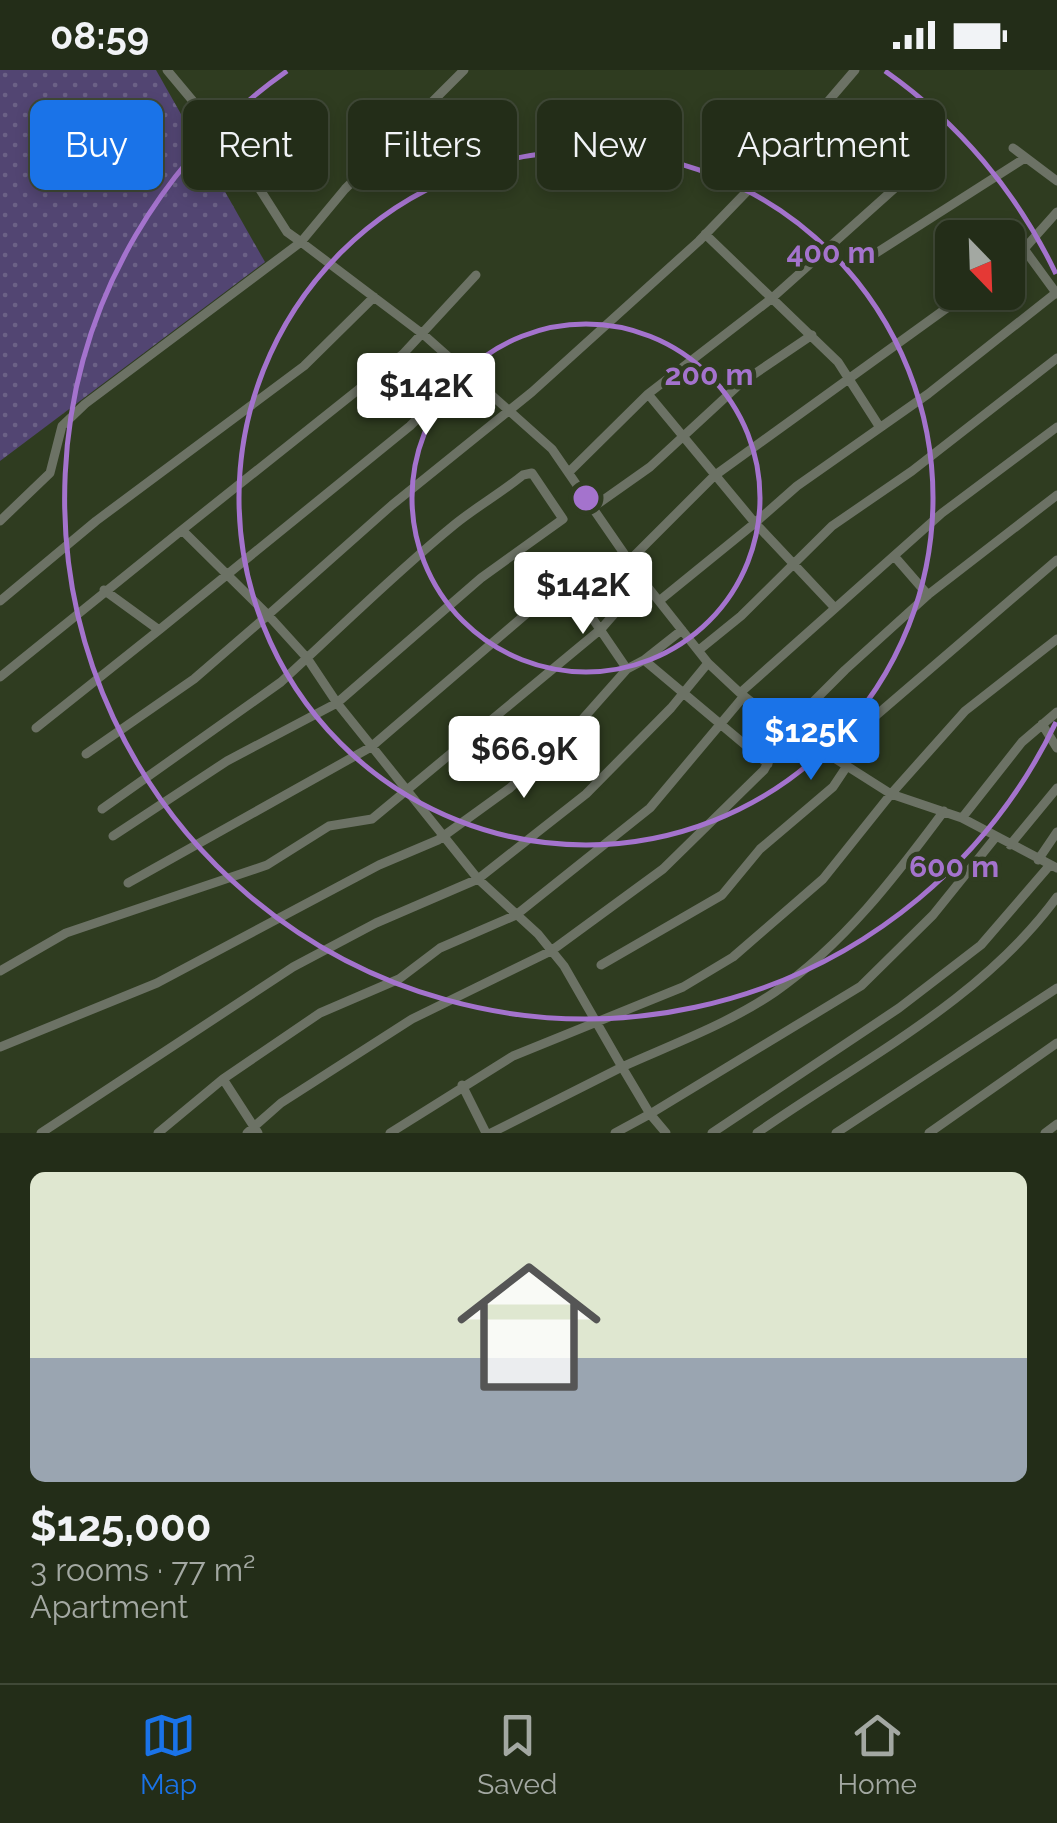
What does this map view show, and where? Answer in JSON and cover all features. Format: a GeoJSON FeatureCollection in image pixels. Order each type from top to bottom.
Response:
{"type":"FeatureCollection","features":[{"type":"Feature","properties":{"kind":"street"},"geometry":{"type":"LineString","coordinates":[[168,70],[238,156],[287,232],[424,335],[570,472],[642,581],[708,663],[742,694],[787,728],[891,794],[962,818],[1054,867],[981,945],[899,1008],[712,1133]]}},
{"type":"Feature","properties":{"kind":"street"},"geometry":{"type":"LineString","coordinates":[[0,520],[50,473],[62,426],[85,404],[302,242],[345,189],[464,70]]}},
{"type":"Feature","properties":{"kind":"street"},"geometry":{"type":"LineString","coordinates":[[86,754],[194,679],[392,504],[509,411],[705,234],[783,154],[855,70]]}},
{"type":"Feature","properties":{"kind":"street"},"geometry":{"type":"LineString","coordinates":[[1013,148],[1057,180]]}},
{"type":"Feature","properties":{"kind":"street"},"geometry":{"type":"LineString","coordinates":[[873,255],[1025,158]]}},
{"type":"Feature","properties":{"kind":"street"},"geometry":{"type":"LineString","coordinates":[[570,472],[648,394],[771,300],[893,190]]}},
{"type":"Feature","properties":{"kind":"street"},"geometry":{"type":"LineString","coordinates":[[1025,248],[1057,212]]}},
{"type":"Feature","properties":{"kind":"street"},"geometry":{"type":"LineString","coordinates":[[705,234],[812,335],[850,380],[879,426]]}},
{"type":"Feature","properties":{"kind":"street"},"geometry":{"type":"LineString","coordinates":[[659,601],[797,486],[1057,293],[1025,250]]}},
{"type":"Feature","properties":{"kind":"street"},"geometry":{"type":"LineString","coordinates":[[0,677],[104,590],[235,492],[424,335],[476,275]]}},
{"type":"Feature","properties":{"kind":"street"},"geometry":{"type":"LineString","coordinates":[[0,602],[96,521],[304,366],[374,297]]}},
{"type":"Feature","properties":{"kind":"street"},"geometry":{"type":"LineString","coordinates":[[629,561],[714,476],[945,310]]}},
{"type":"Feature","properties":{"kind":"street"},"geometry":{"type":"LineString","coordinates":[[592,508],[650,467],[741,383],[812,335]]}},
{"type":"Feature","properties":{"kind":"street"},"geometry":{"type":"LineString","coordinates":[[699,650],[832,526],[912,471],[1057,358]]}},
{"type":"Feature","properties":{"kind":"street"},"geometry":{"type":"LineString","coordinates":[[36,728],[410,426],[465,370]]}},
{"type":"Feature","properties":{"kind":"street"},"geometry":{"type":"LineString","coordinates":[[648,394],[755,524],[834,608]]}},
{"type":"Feature","properties":{"kind":"street"},"geometry":{"type":"LineString","coordinates":[[158,1133],[223,1080],[320,1013],[399,979],[440,948],[516,915],[650,808],[742,694],[834,608],[988,476],[1057,428]]}},
{"type":"Feature","properties":{"kind":"street"},"geometry":{"type":"LineString","coordinates":[[102,809],[239,714],[308,658],[451,527],[524,475],[532,474],[563,519],[482,578],[337,703],[227,761],[113,836]]}},
{"type":"Feature","properties":{"kind":"street"},"geometry":{"type":"LineString","coordinates":[[247,1133],[412,1019],[552,950],[679,855],[768,764],[787,728],[928,595],[1057,495]]}},
{"type":"Feature","properties":{"kind":"street"},"geometry":{"type":"LineString","coordinates":[[182,530],[308,658],[337,703],[478,878],[552,950],[650,1114],[666,1133]]}},
{"type":"Feature","properties":{"kind":"street"},"geometry":{"type":"LineString","coordinates":[[895,557],[928,595]]}},
{"type":"Feature","properties":{"kind":"street"},"geometry":{"type":"LineString","coordinates":[[830,755],[1057,560]]}},
{"type":"Feature","properties":{"kind":"street"},"geometry":{"type":"LineString","coordinates":[[0,971],[66,933],[268,865],[329,826],[347,820],[371,820],[601,629],[642,581]]}},
{"type":"Feature","properties":{"kind":"street"},"geometry":{"type":"LineString","coordinates":[[128,883],[371,746],[561,584],[570,584],[627,669]]}},
{"type":"Feature","properties":{"kind":"street"},"geometry":{"type":"LineString","coordinates":[[104,590],[159,630]]}},
{"type":"Feature","properties":{"kind":"street"},"geometry":{"type":"LineString","coordinates":[[0,1048],[157,983],[445,834],[492,803],[548,754],[627,669],[682,630]]}},
{"type":"Feature","properties":{"kind":"street"},"geometry":{"type":"LineString","coordinates":[[390,1133],[513,1056],[683,987],[747,946],[824,879],[891,794],[965,711],[1057,638]]}},
{"type":"Feature","properties":{"kind":"street"},"geometry":{"type":"LineString","coordinates":[[644,660],[685,690],[768,764]]}},
{"type":"Feature","properties":{"kind":"street"},"geometry":{"type":"LineString","coordinates":[[42,1133],[293,967],[376,923],[478,878],[586,794],[708,663]]}},
{"type":"Feature","properties":{"kind":"street"},"geometry":{"type":"LineString","coordinates":[[962,818],[1007,759],[1057,712]]}},
{"type":"Feature","properties":{"kind":"street"},"geometry":{"type":"LineString","coordinates":[[1042,724],[1057,748]]}},
{"type":"Feature","properties":{"kind":"street"},"geometry":{"type":"LineString","coordinates":[[602,965],[722,895],[760,849],[834,788],[847,766]]}},
{"type":"Feature","properties":{"kind":"street"},"geometry":{"type":"LineString","coordinates":[[1010,845],[1057,788]]}},
{"type":"Feature","properties":{"kind":"street"},"geometry":{"type":"LineString","coordinates":[[462,1085],[489,1133],[732,1018],[776,992],[874,901],[944,811]]}},
{"type":"Feature","properties":{"kind":"street"},"geometry":{"type":"LineString","coordinates":[[1038,860],[1057,832]]}},
{"type":"Feature","properties":{"kind":"street"},"geometry":{"type":"LineString","coordinates":[[615,1133],[861,986],[933,916],[996,838]]}},
{"type":"Feature","properties":{"kind":"street"},"geometry":{"type":"LineString","coordinates":[[757,1133],[935,1012],[1027,938],[1057,897]]}},
{"type":"Feature","properties":{"kind":"street"},"geometry":{"type":"LineString","coordinates":[[836,1133],[1057,988]]}},
{"type":"Feature","properties":{"kind":"street"},"geometry":{"type":"LineString","coordinates":[[930,1133],[1057,1042]]}},
{"type":"Feature","properties":{"kind":"street"},"geometry":{"type":"LineString","coordinates":[[223,1080],[256,1128]]}},
{"type":"Feature","properties":{"kind":"street"},"geometry":{"type":"LineString","coordinates":[[1045,1133],[1057,1124]]}},
{"type":"Feature","properties":{"kind":"shaded area"},"geometry":{"type":"Polygon","coordinates":[[[0,70],[156,70],[183,118],[183,190],[224,190],[265,262],[0,461],[0,70]]]}}]}
